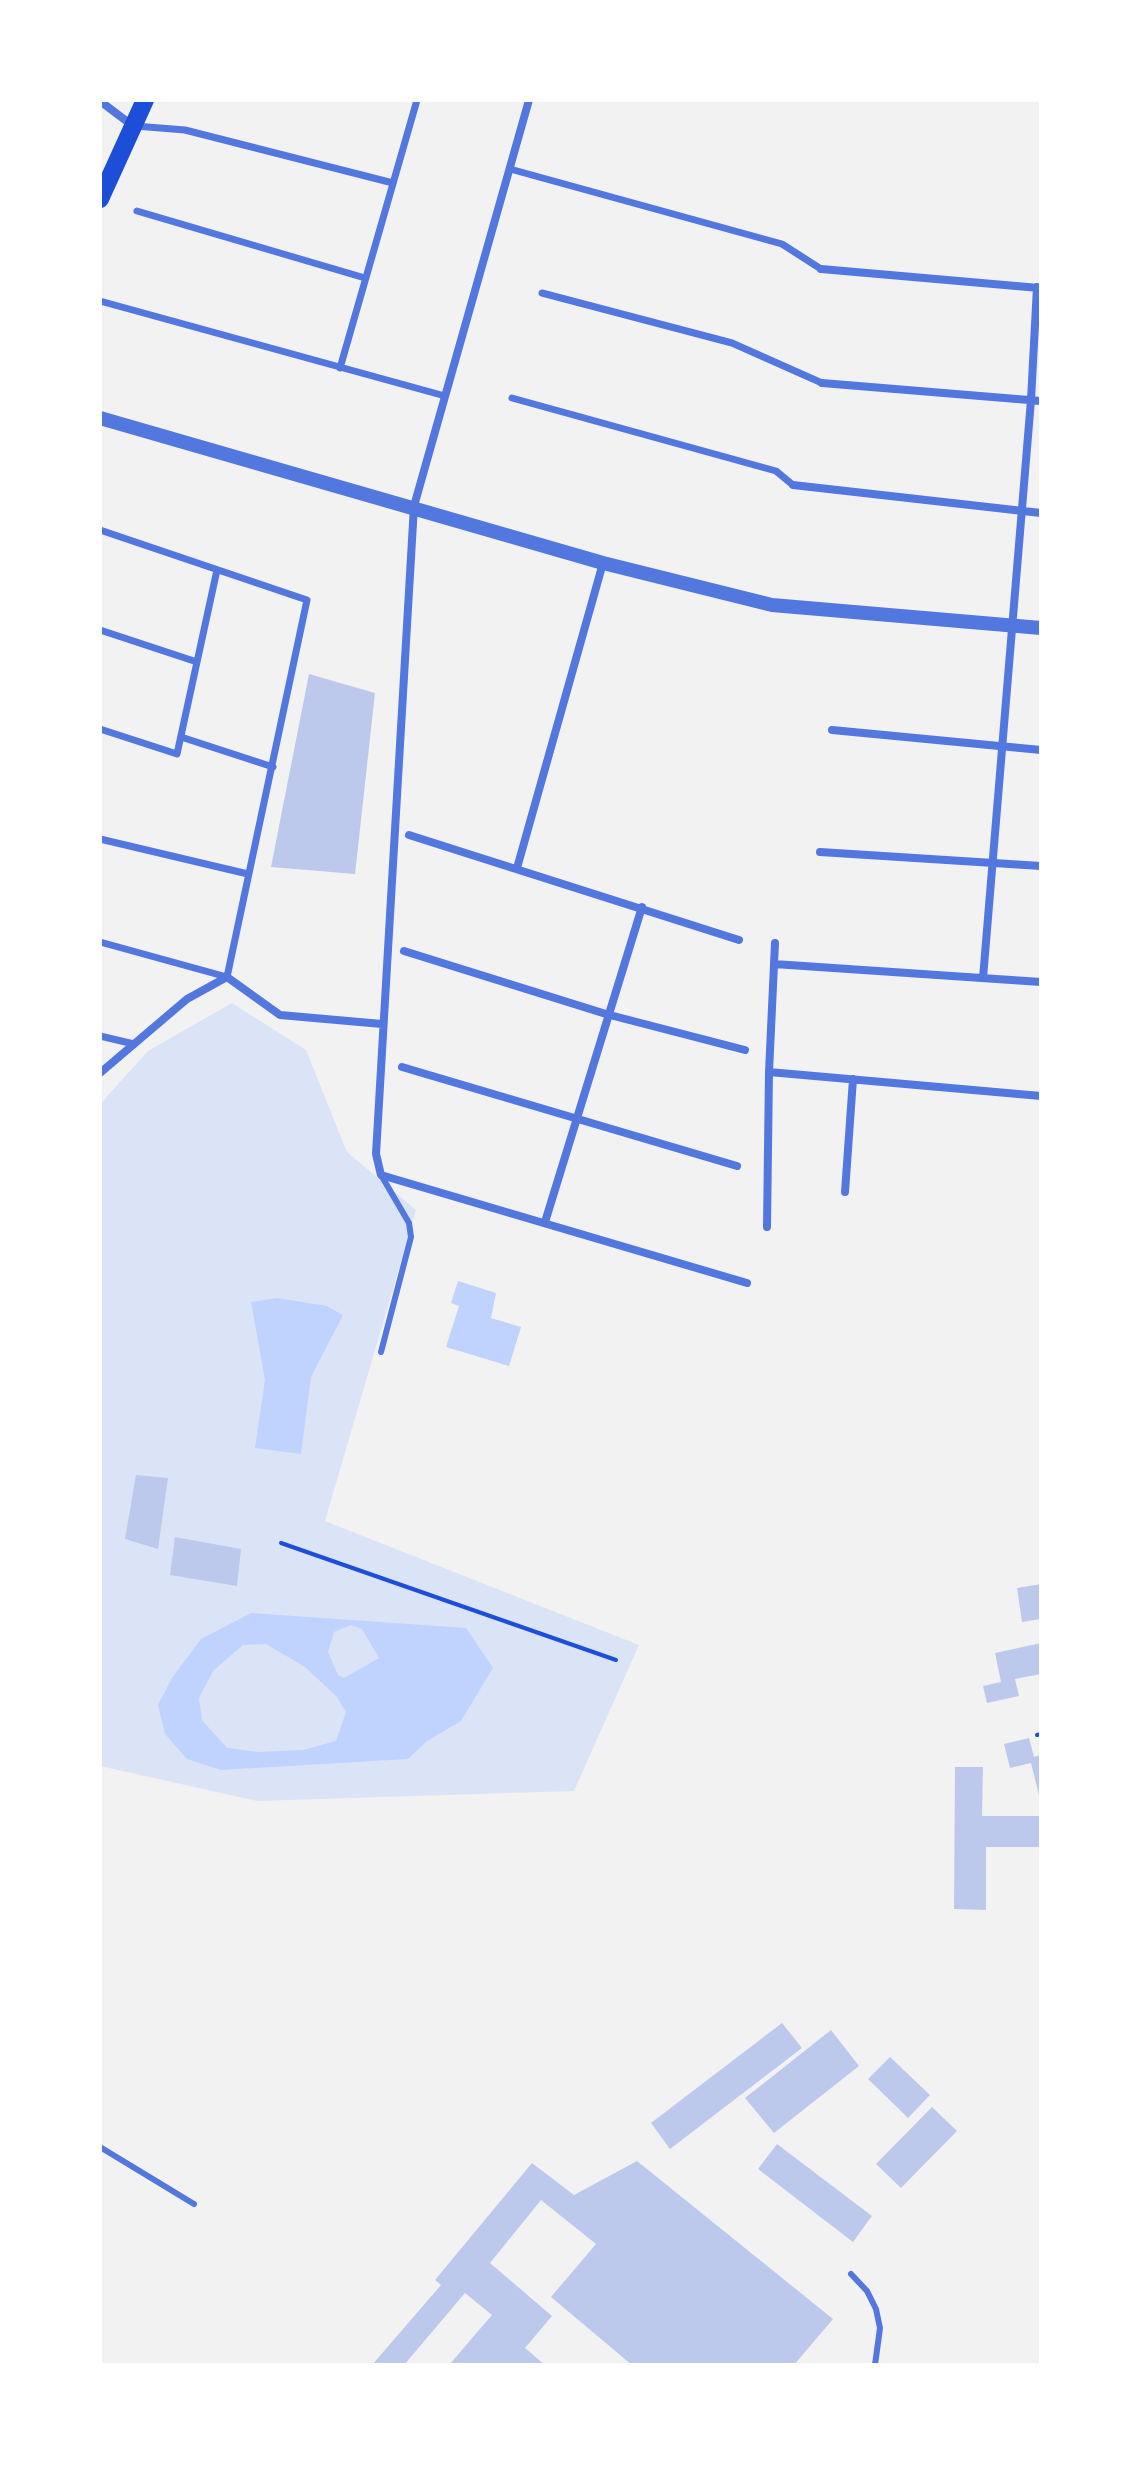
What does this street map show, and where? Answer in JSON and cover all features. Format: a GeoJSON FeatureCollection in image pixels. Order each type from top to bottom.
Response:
{"type":"FeatureCollection","features":[{"type":"Feature","properties":{"kind":"main road"},"geometry":{"type":"LineString","coordinates":[[101,196],[145,100]]}},
{"type":"Feature","properties":{"kind":"street"},"geometry":{"type":"LineString","coordinates":[[340,368],[417,100]]}},
{"type":"Feature","properties":{"kind":"street"},"geometry":{"type":"LineString","coordinates":[[529,100],[414,506],[376,1154],[381,1175],[747,1283]]}},
{"type":"Feature","properties":{"kind":"street"},"geometry":{"type":"LineString","coordinates":[[100,101],[133,126],[185,130],[393,183]]}},
{"type":"Feature","properties":{"kind":"street"},"geometry":{"type":"LineString","coordinates":[[510,169],[782,244],[821,269],[1039,288],[1036,400],[1019,512],[983,978]]}},
{"type":"Feature","properties":{"kind":"street"},"geometry":{"type":"LineString","coordinates":[[137,211],[365,278]]}},
{"type":"Feature","properties":{"kind":"street"},"geometry":{"type":"LineString","coordinates":[[542,293],[732,343],[822,383],[1036,400]]}},
{"type":"Feature","properties":{"kind":"street"},"geometry":{"type":"LineString","coordinates":[[100,301],[445,396]]}},
{"type":"Feature","properties":{"kind":"street"},"geometry":{"type":"LineString","coordinates":[[512,398],[776,471],[793,485],[1041,513]]}},
{"type":"Feature","properties":{"kind":"street"},"geometry":{"type":"LineString","coordinates":[[100,418],[414,506],[603,563],[772,605],[1041,628]]}},
{"type":"Feature","properties":{"kind":"street"},"geometry":{"type":"LineString","coordinates":[[100,530],[307,600],[227,977],[187,999],[100,1073]]}},
{"type":"Feature","properties":{"kind":"street"},"geometry":{"type":"LineString","coordinates":[[517,868],[603,563]]}},
{"type":"Feature","properties":{"kind":"street"},"geometry":{"type":"LineString","coordinates":[[100,729],[177,754],[217,570]]}},
{"type":"Feature","properties":{"kind":"street"},"geometry":{"type":"LineString","coordinates":[[100,630],[197,662]]}},
{"type":"Feature","properties":{"kind":"street"},"geometry":{"type":"LineString","coordinates":[[832,730],[1041,750]]}},
{"type":"Feature","properties":{"kind":"street"},"geometry":{"type":"LineString","coordinates":[[181,737],[273,767]]}},
{"type":"Feature","properties":{"kind":"street"},"geometry":{"type":"LineString","coordinates":[[409,835],[739,940]]}},
{"type":"Feature","properties":{"kind":"street"},"geometry":{"type":"LineString","coordinates":[[100,839],[248,874]]}},
{"type":"Feature","properties":{"kind":"street"},"geometry":{"type":"LineString","coordinates":[[820,852],[1041,866]]}},
{"type":"Feature","properties":{"kind":"street"},"geometry":{"type":"LineString","coordinates":[[545,1222],[606,1014],[642,907]]}},
{"type":"Feature","properties":{"kind":"street"},"geometry":{"type":"LineString","coordinates":[[100,942],[227,977],[280,1015],[382,1024]]}},
{"type":"Feature","properties":{"kind":"street"},"geometry":{"type":"LineString","coordinates":[[767,1227],[775,943]]}},
{"type":"Feature","properties":{"kind":"street"},"geometry":{"type":"LineString","coordinates":[[404,951],[606,1014],[745,1050]]}},
{"type":"Feature","properties":{"kind":"street"},"geometry":{"type":"LineString","coordinates":[[774,964],[1041,982]]}},
{"type":"Feature","properties":{"kind":"street"},"geometry":{"type":"LineString","coordinates":[[100,1036],[134,1044]]}},
{"type":"Feature","properties":{"kind":"street"},"geometry":{"type":"LineString","coordinates":[[402,1067],[737,1166]]}},
{"type":"Feature","properties":{"kind":"street"},"geometry":{"type":"LineString","coordinates":[[769,1072],[1041,1096]]}},
{"type":"Feature","properties":{"kind":"street"},"geometry":{"type":"LineString","coordinates":[[845,1192],[853,1079]]}},
{"type":"Feature","properties":{"kind":"lane"},"geometry":{"type":"LineString","coordinates":[[381,1175],[409,1223],[411,1237],[381,1352]]}},
{"type":"Feature","properties":{"kind":"lane"},"geometry":{"type":"LineString","coordinates":[[100,2147],[194,2204]]}},
{"type":"Feature","properties":{"kind":"lane"},"geometry":{"type":"LineString","coordinates":[[851,2274],[867,2291],[876,2309],[880,2328],[875,2365]]}},
{"type":"Feature","properties":{"kind":"path"},"geometry":{"type":"LineString","coordinates":[[281,1543],[616,1660]]}},
{"type":"Feature","properties":{"kind":"shaded area"},"geometry":{"type":"Polygon","coordinates":[[[232,1003],[306,1050],[347,1152],[416,1210],[325,1521],[639,1645],[574,1791],[257,1801],[100,1766],[100,1104],[148,1051],[232,1003]]]}},
{"type":"Feature","properties":{"kind":"water"},"geometry":{"type":"Polygon","coordinates":[[[458,1281],[496,1293],[491,1318],[521,1327],[509,1366],[446,1347],[459,1306],[451,1303],[458,1281]]]}},
{"type":"Feature","properties":{"kind":"water"},"geometry":{"type":"Polygon","coordinates":[[[277,1298],[327,1306],[343,1315],[311,1377],[301,1454],[255,1448],[265,1380],[251,1302],[277,1298]]]}},
{"type":"Feature","properties":{"kind":"water"},"geometry":{"type":"Polygon","coordinates":[[[251,1613],[466,1628],[493,1668],[461,1721],[427,1741],[408,1759],[221,1770],[187,1759],[165,1734],[158,1705],[172,1678],[201,1639],[251,1613]],[[351,1625],[334,1632],[328,1652],[338,1675],[344,1678],[379,1658],[362,1629],[351,1625]],[[266,1644],[243,1645],[213,1671],[199,1698],[202,1720],[227,1748],[258,1752],[303,1750],[336,1741],[346,1712],[336,1696],[305,1667],[266,1644]]]}},
{"type":"Feature","properties":{"kind":"building"},"geometry":{"type":"Polygon","coordinates":[[[309,674],[375,693],[355,874],[271,867],[309,674]]]}},
{"type":"Feature","properties":{"kind":"building"},"geometry":{"type":"Polygon","coordinates":[[[136,1475],[168,1478],[158,1549],[125,1539],[136,1475]]]}},
{"type":"Feature","properties":{"kind":"building"},"geometry":{"type":"Polygon","coordinates":[[[175,1537],[241,1549],[237,1586],[170,1575],[175,1537]]]}},
{"type":"Feature","properties":{"kind":"building"},"geometry":{"type":"Polygon","coordinates":[[[1041,1584],[1041,1619],[1022,1622],[1017,1588],[1041,1584]]]}},
{"type":"Feature","properties":{"kind":"building"},"geometry":{"type":"Polygon","coordinates":[[[1041,1643],[1041,1674],[1015,1679],[1019,1696],[987,1703],[983,1686],[1001,1682],[995,1653],[1041,1643]]]}},
{"type":"Feature","properties":{"kind":"building"},"geometry":{"type":"Polygon","coordinates":[[[1029,1738],[1034,1757],[1041,1755],[1039,1795],[1031,1763],[1010,1768],[1004,1744],[1029,1738]]]}},
{"type":"Feature","properties":{"kind":"building"},"geometry":{"type":"Polygon","coordinates":[[[955,1767],[983,1767],[982,1816],[1041,1816],[1041,1847],[986,1847],[986,1910],[954,1909],[955,1767]]]}},
{"type":"Feature","properties":{"kind":"building"},"geometry":{"type":"Polygon","coordinates":[[[782,2023],[802,2048],[670,2149],[651,2123],[782,2023]]]}},
{"type":"Feature","properties":{"kind":"building"},"geometry":{"type":"Polygon","coordinates":[[[831,2030],[859,2066],[774,2133],[745,2098],[831,2030]]]}},
{"type":"Feature","properties":{"kind":"building"},"geometry":{"type":"Polygon","coordinates":[[[890,2057],[930,2095],[908,2118],[868,2079],[890,2057]]]}},
{"type":"Feature","properties":{"kind":"building"},"geometry":{"type":"Polygon","coordinates":[[[932,2107],[957,2131],[901,2188],[876,2164],[932,2107]]]}},
{"type":"Feature","properties":{"kind":"building"},"geometry":{"type":"Polygon","coordinates":[[[777,2144],[872,2216],[853,2242],[758,2169],[777,2144]]]}},
{"type":"Feature","properties":{"kind":"building"},"geometry":{"type":"Polygon","coordinates":[[[637,2161],[833,2319],[794,2365],[632,2365],[551,2297],[596,2244],[541,2200],[490,2263],[552,2316],[525,2348],[545,2365],[449,2365],[492,2315],[465,2293],[404,2365],[372,2365],[441,2285],[435,2280],[532,2163],[574,2195],[637,2161]]]}}]}
